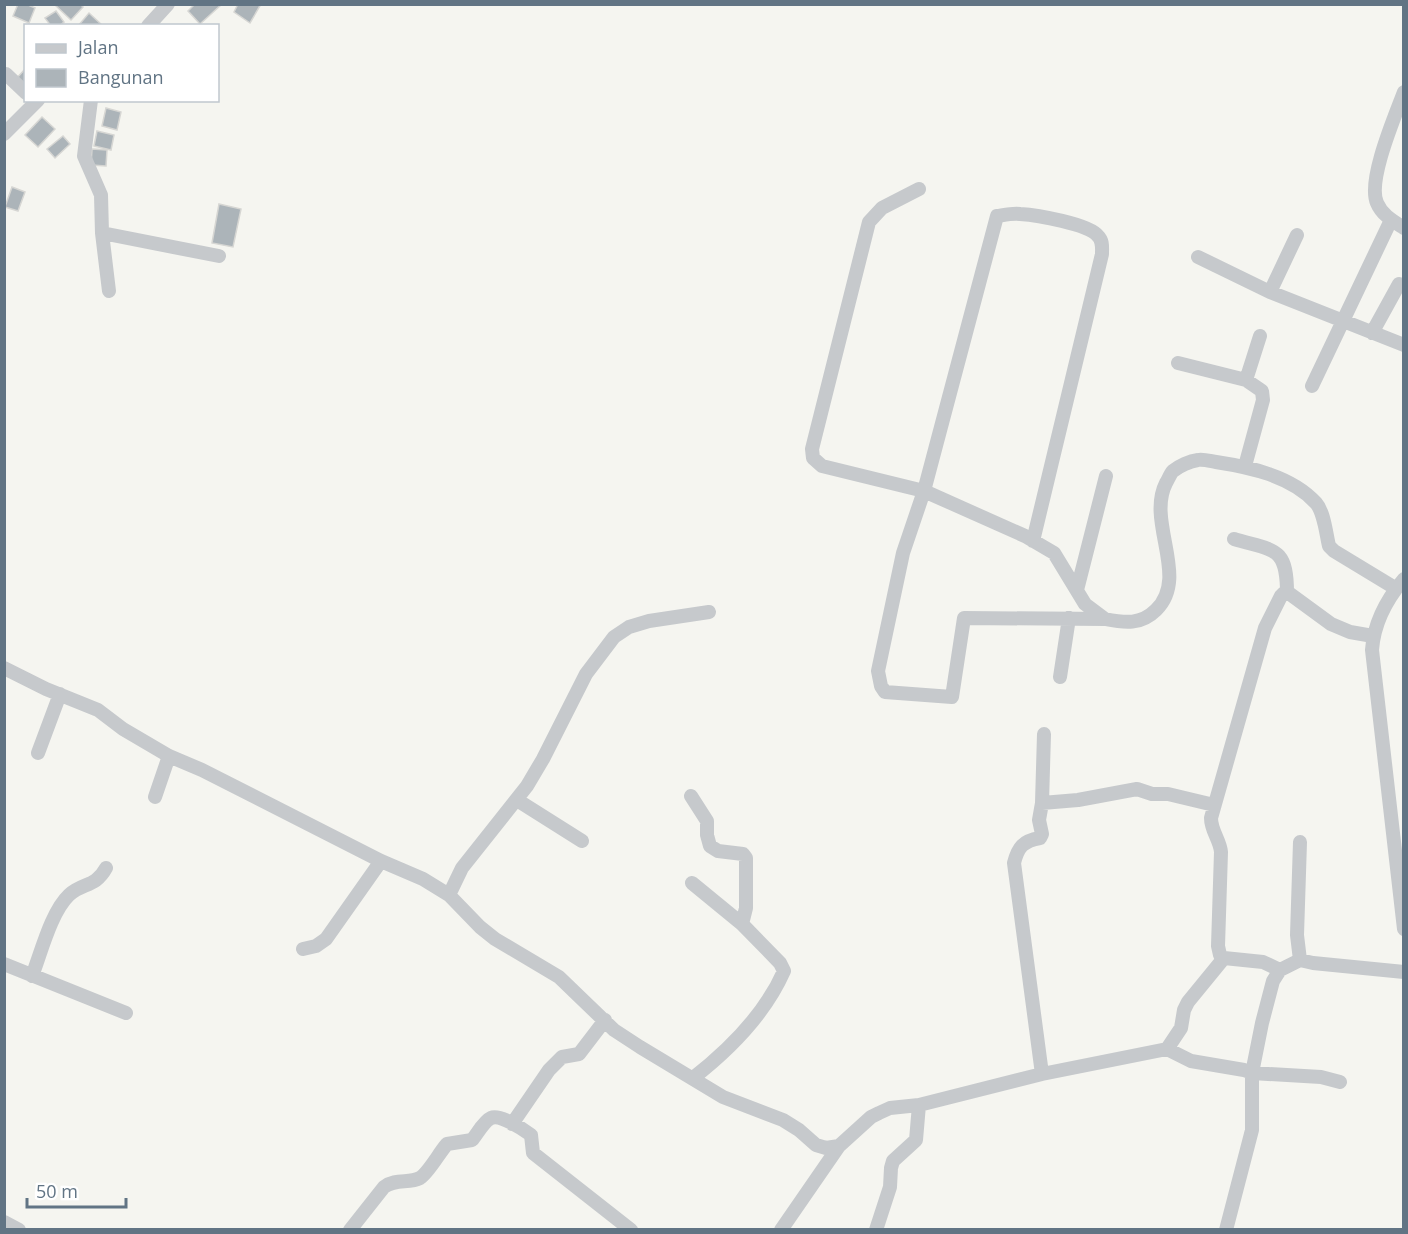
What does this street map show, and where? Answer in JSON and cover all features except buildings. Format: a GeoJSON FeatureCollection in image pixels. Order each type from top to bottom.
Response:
{"type":"FeatureCollection","features":[{"type":"Feature","properties":{"kind":"street"},"geometry":{"type":"LineString","coordinates":[[150,24],[168,4]]}},
{"type":"Feature","properties":{"kind":"street"},"geometry":{"type":"LineString","coordinates":[[6,74],[24,91]]}},
{"type":"Feature","properties":{"kind":"street"},"geometry":{"type":"LineString","coordinates":[[1404,92],[1374,179],[1377,204],[1386,216],[1404,228]]}},
{"type":"Feature","properties":{"kind":"street"},"geometry":{"type":"LineString","coordinates":[[4,134],[31,102]]}},
{"type":"Feature","properties":{"kind":"street"},"geometry":{"type":"LineString","coordinates":[[91,102],[84,156],[100,188],[102,233],[109,291]]}},
{"type":"Feature","properties":{"kind":"street"},"geometry":{"type":"LineString","coordinates":[[919,189],[882,208],[869,222],[812,449],[813,458],[822,466],[924,491],[1034,541],[1054,553],[1085,604],[1106,619]]}},
{"type":"Feature","properties":{"kind":"street"},"geometry":{"type":"LineString","coordinates":[[1034,541],[1102,254],[1101,238],[1094,232],[1051,218],[1018,214],[997,216],[924,491],[903,553],[878,670],[881,686],[885,692],[952,697],[964,618],[1106,619],[1125,623],[1140,621],[1152,615],[1161,606],[1166,596],[1170,570],[1160,506],[1163,490],[1173,472],[1187,463],[1198,459],[1245,466],[1285,481],[1309,496],[1318,505],[1329,546],[1334,551],[1400,584],[1385,605],[1373,636],[1372,650],[1404,929]]}},
{"type":"Feature","properties":{"kind":"street"},"geometry":{"type":"LineString","coordinates":[[1312,386],[1391,220]]}},
{"type":"Feature","properties":{"kind":"street"},"geometry":{"type":"LineString","coordinates":[[102,233],[219,256]]}},
{"type":"Feature","properties":{"kind":"street"},"geometry":{"type":"LineString","coordinates":[[1270,292],[1296,235]]}},
{"type":"Feature","properties":{"kind":"street"},"geometry":{"type":"LineString","coordinates":[[1198,257],[1270,292],[1404,345]]}},
{"type":"Feature","properties":{"kind":"street"},"geometry":{"type":"LineString","coordinates":[[1372,333],[1399,284]]}},
{"type":"Feature","properties":{"kind":"street"},"geometry":{"type":"LineString","coordinates":[[1246,380],[1260,336]]}},
{"type":"Feature","properties":{"kind":"street"},"geometry":{"type":"LineString","coordinates":[[1178,363],[1246,380],[1262,391],[1263,400],[1245,466]]}},
{"type":"Feature","properties":{"kind":"street"},"geometry":{"type":"LineString","coordinates":[[1077,590],[1106,476]]}},
{"type":"Feature","properties":{"kind":"street"},"geometry":{"type":"LineString","coordinates":[[1234,539],[1278,553],[1287,572],[1287,593]]}},
{"type":"Feature","properties":{"kind":"street"},"geometry":{"type":"LineString","coordinates":[[1287,593],[1331,624],[1350,632],[1373,636]]}},
{"type":"Feature","properties":{"kind":"street"},"geometry":{"type":"LineString","coordinates":[[1280,970],[1263,962],[1224,958],[1220,955],[1218,946],[1221,852],[1219,840],[1211,825],[1214,805],[1265,628],[1281,596],[1287,593]]}},
{"type":"Feature","properties":{"kind":"street"},"geometry":{"type":"LineString","coordinates":[[449,895],[462,868],[516,800],[543,759],[586,674],[614,637],[629,627],[649,621],[710,612]]}},
{"type":"Feature","properties":{"kind":"street"},"geometry":{"type":"LineString","coordinates":[[1060,677],[1069,618]]}},
{"type":"Feature","properties":{"kind":"street"},"geometry":{"type":"LineString","coordinates":[[4,668],[98,710],[123,729],[169,756],[202,770],[381,861],[423,879],[449,895],[495,939],[559,977],[614,1030],[723,1097],[783,1120],[816,1145],[826,1148],[838,1146]]}},
{"type":"Feature","properties":{"kind":"street"},"geometry":{"type":"LineString","coordinates":[[38,753],[60,694]]}},
{"type":"Feature","properties":{"kind":"street"},"geometry":{"type":"LineString","coordinates":[[1042,1074],[1014,863],[1017,850],[1022,844],[1040,838],[1042,834],[1039,820],[1042,803],[1044,735]]}},
{"type":"Feature","properties":{"kind":"street"},"geometry":{"type":"LineString","coordinates":[[155,797],[169,756]]}},
{"type":"Feature","properties":{"kind":"street"},"geometry":{"type":"LineString","coordinates":[[1042,803],[1078,800],[1137,789],[1152,794],[1168,794],[1214,805]]}},
{"type":"Feature","properties":{"kind":"street"},"geometry":{"type":"LineString","coordinates":[[691,796],[707,821],[710,846],[718,851],[743,854],[746,858],[746,908],[742,924]]}},
{"type":"Feature","properties":{"kind":"street"},"geometry":{"type":"LineString","coordinates":[[516,800],[582,841]]}},
{"type":"Feature","properties":{"kind":"street"},"geometry":{"type":"LineString","coordinates":[[1300,842],[1297,935],[1300,960]]}},
{"type":"Feature","properties":{"kind":"street"},"geometry":{"type":"LineString","coordinates":[[303,949],[316,946],[326,939],[381,861]]}},
{"type":"Feature","properties":{"kind":"street"},"geometry":{"type":"LineString","coordinates":[[32,976],[61,904],[70,893],[99,879],[106,868]]}},
{"type":"Feature","properties":{"kind":"street"},"geometry":{"type":"LineString","coordinates":[[692,883],[742,924],[780,963],[784,971],[768,1000],[739,1037],[693,1078]]}},
{"type":"Feature","properties":{"kind":"street"},"geometry":{"type":"LineString","coordinates":[[1167,1049],[1181,1028],[1188,1002],[1224,958]]}},
{"type":"Feature","properties":{"kind":"street"},"geometry":{"type":"LineString","coordinates":[[1226,1230],[1252,1130],[1252,1073],[1262,1023],[1273,981],[1280,970],[1300,960],[1404,972]]}},
{"type":"Feature","properties":{"kind":"street"},"geometry":{"type":"LineString","coordinates":[[4,964],[126,1013]]}},
{"type":"Feature","properties":{"kind":"street"},"geometry":{"type":"LineString","coordinates":[[512,1124],[549,1070],[566,1055],[579,1054],[604,1020]]}},
{"type":"Feature","properties":{"kind":"street"},"geometry":{"type":"LineString","coordinates":[[781,1230],[838,1146],[871,1117],[890,1108],[919,1106],[1042,1074],[1167,1049],[1191,1062],[1252,1073],[1321,1077],[1340,1082]]}},
{"type":"Feature","properties":{"kind":"street"},"geometry":{"type":"LineString","coordinates":[[876,1230],[890,1187],[893,1161],[916,1140],[919,1106]]}},
{"type":"Feature","properties":{"kind":"street"},"geometry":{"type":"LineString","coordinates":[[350,1230],[390,1182],[417,1179],[423,1176],[447,1144],[472,1140],[488,1119],[493,1117],[512,1124],[531,1135],[533,1153],[631,1230]]}},
{"type":"Feature","properties":{"kind":"street"},"geometry":{"type":"LineString","coordinates":[[4,1222],[19,1230]]}}]}
